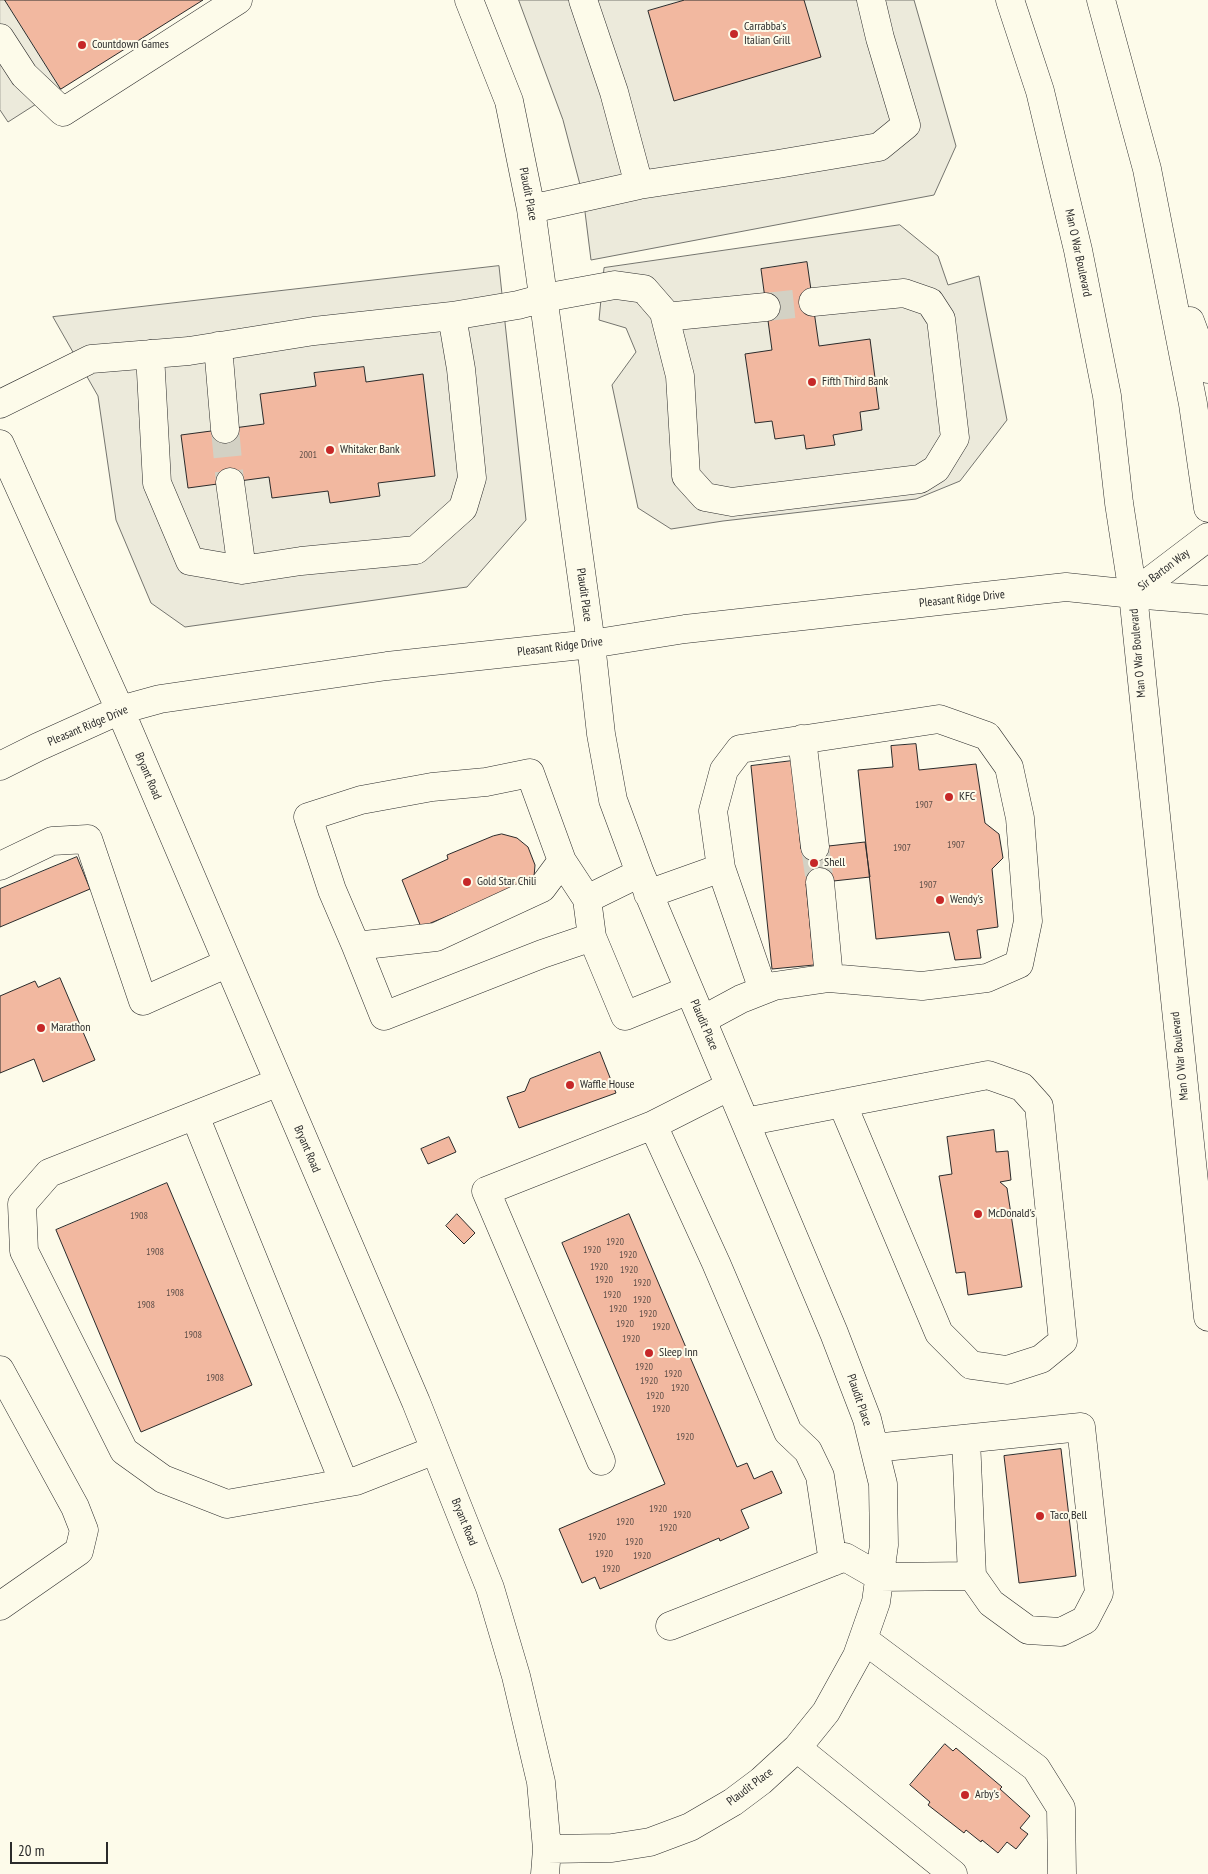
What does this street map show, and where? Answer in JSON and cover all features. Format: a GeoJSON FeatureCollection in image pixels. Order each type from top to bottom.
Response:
{"type":"FeatureCollection","features":[{"type":"Feature","properties":{"kind":"street"},"geometry":{"type":"LineString","coordinates":[[0,38],[24,76],[63,112],[238,0]]}},
{"type":"Feature","properties":{"kind":"street","name":"Plaudit Place"},"geometry":{"type":"LineString","coordinates":[[471,0],[509,101],[531,209],[591,644],[601,734],[613,800],[644,883],[834,1334],[867,1420],[883,1484],[884,1545],[876,1602],[857,1656],[826,1712],[797,1748],[761,1781],[733,1802],[690,1827],[650,1842],[546,1861]]}},
{"type":"Feature","properties":{"kind":"street"},"geometry":{"type":"LineString","coordinates":[[583,0],[614,92],[639,185]]}},
{"type":"Feature","properties":{"kind":"street"},"geometry":{"type":"LineString","coordinates":[[531,209],[639,185],[880,147],[906,125],[880,38],[871,0]]}},
{"type":"Feature","properties":{"kind":"street","name":"Man O War Boulevard"},"geometry":{"type":"LineString","coordinates":[[1010,0],[1040,90],[1078,250],[1107,396],[1119,503],[1133,594],[1208,1317]]}},
{"type":"Feature","properties":{"kind":"street"},"geometry":{"type":"LineString","coordinates":[[1101,0],[1147,169],[1193,404],[1208,508]]}},
{"type":"Feature","properties":{"kind":"street"},"geometry":{"type":"LineString","coordinates":[[1162,244],[1208,369]]}},
{"type":"Feature","properties":{"kind":"street"},"geometry":{"type":"LineString","coordinates":[[0,404],[91,359],[189,352],[314,330],[452,316],[615,286],[644,289],[664,312],[680,376],[686,476],[705,497],[732,502],[920,479],[936,469],[955,438],[941,319],[930,302],[904,293],[813,302]]}},
{"type":"Feature","properties":{"kind":"street"},"geometry":{"type":"LineString","coordinates":[[665,317],[766,307]]}},
{"type":"Feature","properties":{"kind":"street"},"geometry":{"type":"LineString","coordinates":[[150,354],[157,483],[190,561],[242,570],[330,558],[416,550],[463,508],[472,478],[461,369],[452,316]]}},
{"type":"Feature","properties":{"kind":"street"},"geometry":{"type":"LineString","coordinates":[[218,346],[225,429]]}},
{"type":"Feature","properties":{"kind":"street","name":"Bryant Road"},"geometry":{"type":"LineString","coordinates":[[0,444],[120,710],[435,1450],[490,1588],[516,1676],[541,1782],[546,1861]]}},
{"type":"Feature","properties":{"kind":"street"},"geometry":{"type":"LineString","coordinates":[[230,482],[242,570]]}},
{"type":"Feature","properties":{"kind":"street","name":"Sir Barton Way"},"geometry":{"type":"LineString","coordinates":[[1133,594],[1208,537]]}},
{"type":"Feature","properties":{"kind":"street","name":"Pleasant Ridge Drive"},"geometry":{"type":"LineString","coordinates":[[0,766],[120,710],[160,699],[387,666],[591,644],[685,629],[1066,587],[1133,594]]}},
{"type":"Feature","properties":{"kind":"street","name":"Sir Barton Way"},"geometry":{"type":"LineString","coordinates":[[1133,594],[1208,600]]}},
{"type":"Feature","properties":{"kind":"street"},"geometry":{"type":"LineString","coordinates":[[702,1020],[741,999],[774,986],[829,978],[922,986],[987,978],[1019,964],[1028,921],[1020,818],[1008,767],[987,736],[940,719],[740,749],[724,770],[713,811],[721,868],[763,990]]}},
{"type":"Feature","properties":{"kind":"street"},"geometry":{"type":"LineString","coordinates":[[812,738],[815,847]]}},
{"type":"Feature","properties":{"kind":"street"},"geometry":{"type":"LineString","coordinates":[[592,936],[384,1016],[332,890],[308,817],[361,800],[432,787],[486,782],[530,773],[562,861],[587,899],[592,936],[625,1016],[689,990]]}},
{"type":"Feature","properties":{"kind":"street"},"geometry":{"type":"LineString","coordinates":[[0,866],[52,841],[88,839],[143,1001],[228,963]]}},
{"type":"Feature","properties":{"kind":"street"},"geometry":{"type":"LineString","coordinates":[[356,946],[436,937],[542,888],[562,861]]}},
{"type":"Feature","properties":{"kind":"street"},"geometry":{"type":"LineString","coordinates":[[587,899],[644,883],[721,868]]}},
{"type":"Feature","properties":{"kind":"street"},"geometry":{"type":"LineString","coordinates":[[820,882],[829,978]]}},
{"type":"Feature","properties":{"kind":"street"},"geometry":{"type":"LineString","coordinates":[[745,1122],[842,1103],[988,1075],[1022,1087],[1039,1106],[1063,1341],[1041,1359],[1007,1370],[971,1365],[939,1333],[842,1103]]}},
{"type":"Feature","properties":{"kind":"street"},"geometry":{"type":"LineString","coordinates":[[279,1082],[49,1174],[22,1204],[24,1252],[124,1451],[163,1479],[227,1504],[356,1481],[435,1450]]}},
{"type":"Feature","properties":{"kind":"street"},"geometry":{"type":"LineString","coordinates":[[601,1461],[486,1191],[653,1125],[730,1086]]}},
{"type":"Feature","properties":{"kind":"street"},"geometry":{"type":"LineString","coordinates":[[195,1116],[344,1483]]}},
{"type":"Feature","properties":{"kind":"street"},"geometry":{"type":"LineString","coordinates":[[653,1125],[716,1263],[788,1432],[808,1451],[820,1476],[833,1562]]}},
{"type":"Feature","properties":{"kind":"street"},"geometry":{"type":"LineString","coordinates":[[0,1370],[76,1507],[84,1530],[79,1551],[0,1606]]}},
{"type":"Feature","properties":{"kind":"street"},"geometry":{"type":"LineString","coordinates":[[874,1448],[1081,1427],[1099,1593],[1085,1620],[1061,1632],[1028,1630],[990,1603],[972,1576],[966,1439]]}},
{"type":"Feature","properties":{"kind":"street"},"geometry":{"type":"LineString","coordinates":[[670,1626],[845,1557],[880,1577],[972,1576]]}},
{"type":"Feature","properties":{"kind":"street"},"geometry":{"type":"LineString","coordinates":[[863,1640],[1036,1768],[1061,1808],[1062,1874]]}},
{"type":"Feature","properties":{"kind":"street"},"geometry":{"type":"LineString","coordinates":[[797,1748],[953,1874]]}},
{"type":"Feature","properties":{"kind":"shaded area","name":"Countdown Games"},"geometry":{"type":"Polygon","coordinates":[[[0,0],[199,0],[8,122],[0,110],[0,0]]]}},
{"type":"Feature","properties":{"kind":"shaded area"},"geometry":{"type":"Polygon","coordinates":[[[519,0],[914,0],[956,146],[934,195],[591,260],[583,196],[563,120],[519,0]]]}},
{"type":"Feature","properties":{"kind":"shaded area"},"geometry":{"type":"Polygon","coordinates":[[[900,225],[938,256],[948,285],[979,276],[1007,420],[960,481],[916,499],[723,521],[671,529],[638,508],[612,385],[636,352],[626,328],[599,320],[604,268],[900,225]]]}},
{"type":"Feature","properties":{"kind":"shaded area"},"geometry":{"type":"Polygon","coordinates":[[[499,266],[526,520],[467,587],[185,627],[151,603],[116,520],[98,396],[53,317],[499,266]]]}},
{"type":"Feature","properties":{"kind":"building","name":"Countdown Games"},"geometry":{"type":"Polygon","coordinates":[[[5,0],[203,0],[61,89],[5,0]]]}},
{"type":"Feature","properties":{"kind":"building","name":"Carrabba's Italian Grill"},"geometry":{"type":"Polygon","coordinates":[[[685,0],[804,0],[821,57],[674,101],[648,11],[685,0]]]}},
{"type":"Feature","properties":{"kind":"building","name":"Fifth Third Bank"},"geometry":{"type":"Polygon","coordinates":[[[807,262],[819,346],[870,339],[879,409],[860,412],[862,430],[833,435],[835,445],[806,449],[804,435],[775,439],[772,421],[755,423],[745,354],[772,350],[761,269],[807,262]]]}},
{"type":"Feature","properties":{"kind":"building"},"geometry":{"type":"Polygon","coordinates":[[[364,367],[366,382],[423,374],[435,476],[378,483],[380,496],[330,503],[328,491],[272,498],[269,477],[188,488],[181,435],[264,424],[260,394],[316,386],[314,373],[364,367]]]}},
{"type":"Feature","properties":{"kind":"building"},"geometry":{"type":"Polygon","coordinates":[[[916,744],[919,770],[976,764],[985,823],[999,834],[1003,858],[992,869],[998,927],[977,930],[981,958],[955,960],[949,932],[876,939],[858,770],[893,767],[891,746],[916,744]]]}},
{"type":"Feature","properties":{"kind":"building","name":"Shell"},"geometry":{"type":"Polygon","coordinates":[[[792,761],[801,849],[865,842],[870,877],[806,884],[814,965],[772,969],[751,766],[792,761]]]}},
{"type":"Feature","properties":{"kind":"building","name":"Gold Star Chili"},"geometry":{"type":"Polygon","coordinates":[[[502,834],[517,838],[528,847],[535,865],[534,877],[503,893],[421,927],[402,880],[448,859],[447,855],[502,834]]]}},
{"type":"Feature","properties":{"kind":"building"},"geometry":{"type":"Polygon","coordinates":[[[77,857],[90,889],[0,927],[0,889],[77,857]]]}},
{"type":"Feature","properties":{"kind":"building","name":"Marathon"},"geometry":{"type":"Polygon","coordinates":[[[60,978],[95,1060],[43,1082],[34,1059],[0,1073],[0,996],[35,981],[38,987],[60,978]]]}},
{"type":"Feature","properties":{"kind":"building","name":"Waffle House"},"geometry":{"type":"Polygon","coordinates":[[[600,1052],[616,1093],[519,1128],[507,1097],[525,1091],[530,1079],[600,1052]]]}},
{"type":"Feature","properties":{"kind":"building","name":"McDonald's"},"geometry":{"type":"Polygon","coordinates":[[[994,1130],[996,1152],[1008,1151],[1011,1180],[1000,1182],[1007,1188],[1022,1287],[968,1295],[965,1272],[956,1273],[939,1176],[952,1174],[947,1137],[994,1130]]]}},
{"type":"Feature","properties":{"kind":"building"},"geometry":{"type":"Polygon","coordinates":[[[449,1137],[456,1152],[428,1164],[421,1149],[449,1137]]]}},
{"type":"Feature","properties":{"kind":"building"},"geometry":{"type":"Polygon","coordinates":[[[167,1183],[252,1385],[141,1432],[56,1230],[167,1183]]]}},
{"type":"Feature","properties":{"kind":"building"},"geometry":{"type":"Polygon","coordinates":[[[457,1214],[475,1233],[464,1244],[446,1226],[457,1214]]]}},
{"type":"Feature","properties":{"kind":"building","name":"Sleep Inn"},"geometry":{"type":"Polygon","coordinates":[[[629,1214],[737,1467],[747,1463],[754,1479],[772,1471],[782,1493],[741,1510],[749,1528],[720,1541],[719,1538],[600,1589],[595,1577],[582,1583],[559,1529],[665,1484],[562,1243],[629,1214]]]}},
{"type":"Feature","properties":{"kind":"building","name":"Taco Bell"},"geometry":{"type":"Polygon","coordinates":[[[1061,1449],[1076,1576],[1019,1583],[1004,1456],[1061,1449]]]}},
{"type":"Feature","properties":{"kind":"building","name":"Arby's"},"geometry":{"type":"Polygon","coordinates":[[[945,1744],[953,1751],[956,1748],[1002,1787],[1000,1789],[1030,1816],[1020,1828],[1028,1834],[1016,1849],[1007,1842],[998,1853],[966,1830],[964,1833],[928,1805],[930,1802],[910,1785],[945,1744]]]}},
{"type":"Feature","properties":{"kind":"tunnel"},"geometry":{"type":"LineString","coordinates":[[766,307],[813,302]]}},
{"type":"Feature","properties":{"kind":"tunnel"},"geometry":{"type":"LineString","coordinates":[[225,429],[230,482]]}},
{"type":"Feature","properties":{"kind":"tunnel"},"geometry":{"type":"LineString","coordinates":[[815,847],[820,882]]}},
{"type":"Feature","properties":{"kind":"place","name":"Carrabba's Italian Grill"},"geometry":{"type":"Point","coordinates":[734,34]}},
{"type":"Feature","properties":{"kind":"place","name":"Countdown Games"},"geometry":{"type":"Point","coordinates":[82,45]}},
{"type":"Feature","properties":{"kind":"place","name":"Fifth Third Bank"},"geometry":{"type":"Point","coordinates":[812,382]}},
{"type":"Feature","properties":{"kind":"place","name":"Whitaker Bank"},"geometry":{"type":"Point","coordinates":[330,450]}},
{"type":"Feature","properties":{"kind":"place","name":"KFC"},"geometry":{"type":"Point","coordinates":[949,797]}},
{"type":"Feature","properties":{"kind":"place","name":"Shell"},"geometry":{"type":"Point","coordinates":[814,863]}},
{"type":"Feature","properties":{"kind":"place","name":"Gold Star Chili"},"geometry":{"type":"Point","coordinates":[467,882]}},
{"type":"Feature","properties":{"kind":"place","name":"Wendy's"},"geometry":{"type":"Point","coordinates":[940,900]}},
{"type":"Feature","properties":{"kind":"place","name":"Marathon"},"geometry":{"type":"Point","coordinates":[41,1028]}},
{"type":"Feature","properties":{"kind":"place","name":"Waffle House"},"geometry":{"type":"Point","coordinates":[570,1085]}},
{"type":"Feature","properties":{"kind":"place","name":"McDonald's"},"geometry":{"type":"Point","coordinates":[978,1214]}},
{"type":"Feature","properties":{"kind":"place","name":"Sleep Inn"},"geometry":{"type":"Point","coordinates":[649,1353]}},
{"type":"Feature","properties":{"kind":"place","name":"Taco Bell"},"geometry":{"type":"Point","coordinates":[1040,1516]}},
{"type":"Feature","properties":{"kind":"place","name":"Arby's"},"geometry":{"type":"Point","coordinates":[965,1795]}}]}
